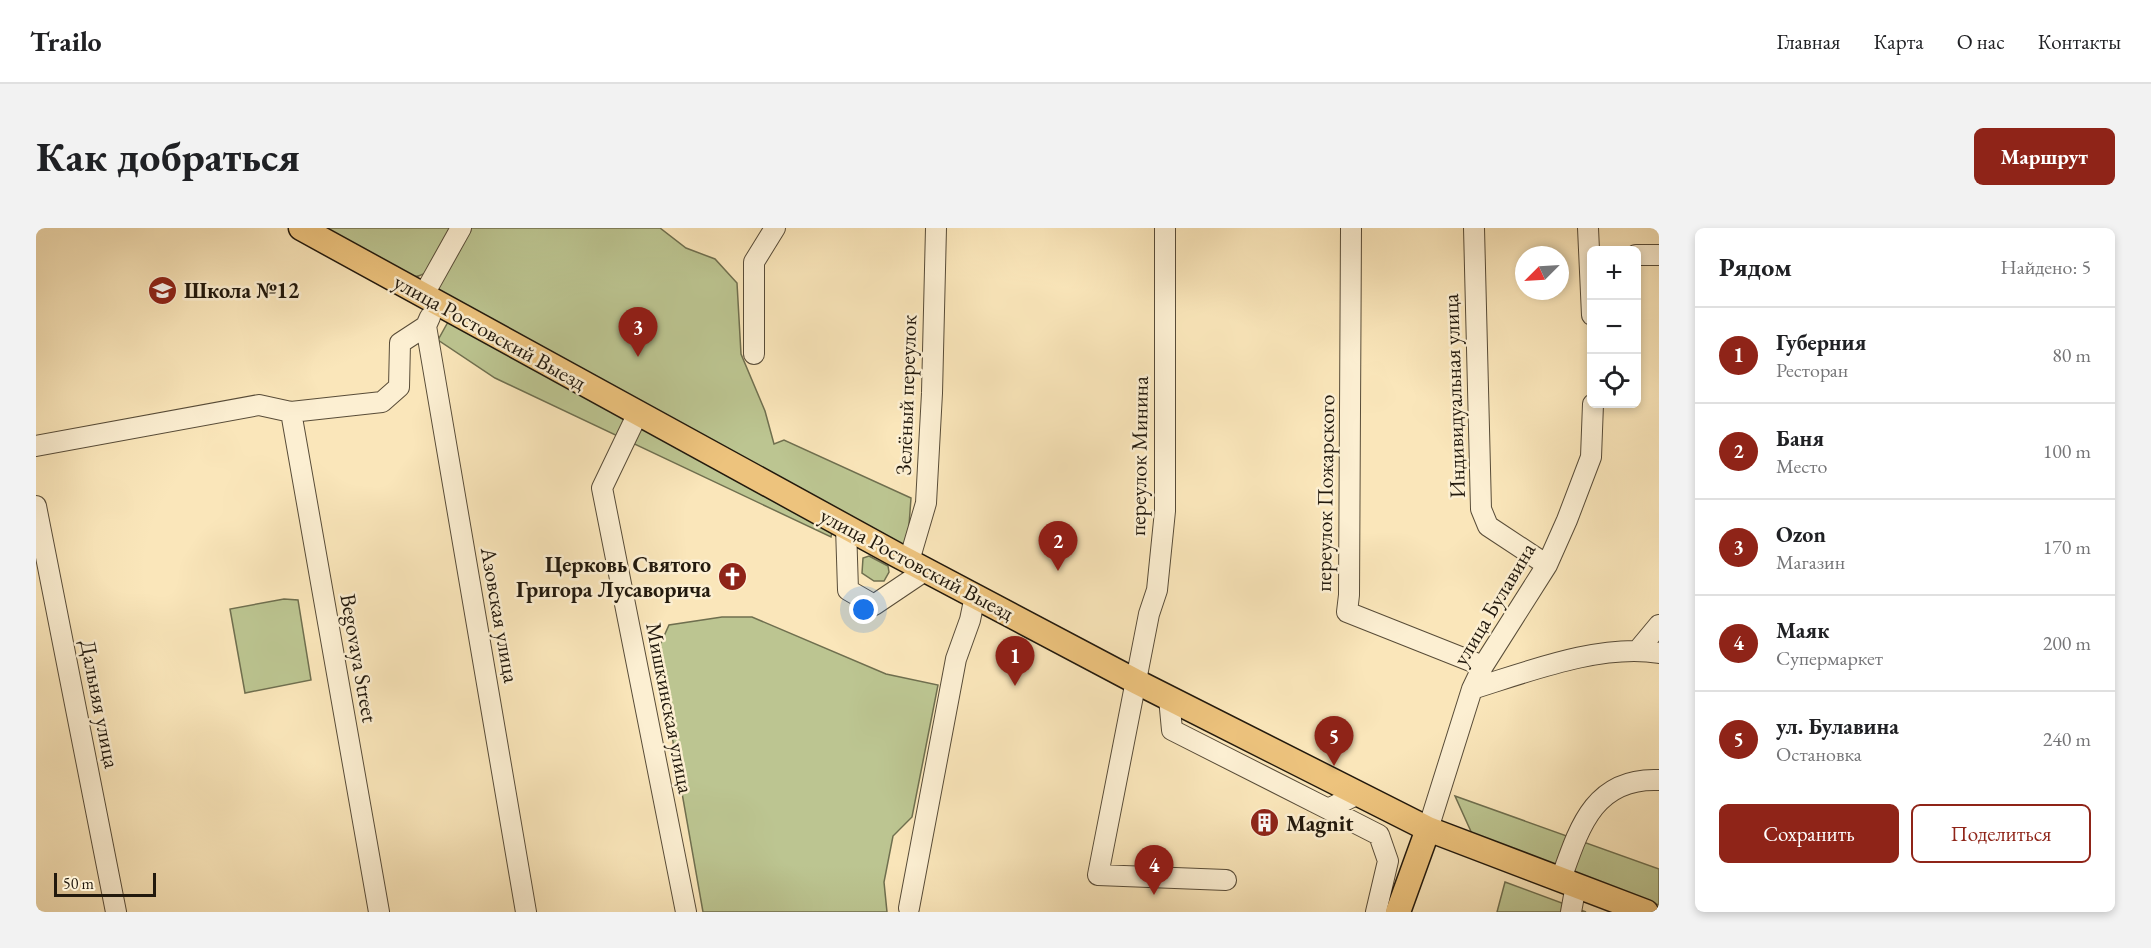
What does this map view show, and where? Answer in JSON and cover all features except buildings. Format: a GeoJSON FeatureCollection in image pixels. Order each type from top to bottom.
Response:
{"type":"FeatureCollection","features":[{"type":"Feature","properties":{"kind":"main road","name":"улица Ростовский Выезд"},"geometry":{"type":"LineString","coordinates":[[301,228],[917,566],[1137,682],[1428,829],[1646,912]]}},
{"type":"Feature","properties":{"kind":"main road"},"geometry":{"type":"LineString","coordinates":[[1398,912],[1428,829]]}},
{"type":"Feature","properties":{"kind":"street"},"geometry":{"type":"LineString","coordinates":[[36,446],[259,405],[291,412],[382,402],[399,387],[400,343],[426,326],[430,300],[461,228]]}},
{"type":"Feature","properties":{"kind":"street"},"geometry":{"type":"LineString","coordinates":[[753,354],[754,262],[774,228]]}},
{"type":"Feature","properties":{"kind":"street","name":"Зелёный переулок"},"geometry":{"type":"LineString","coordinates":[[917,566],[926,503],[932,393],[936,228]]}},
{"type":"Feature","properties":{"kind":"street","name":"переулок Минина"},"geometry":{"type":"LineString","coordinates":[[1165,228],[1165,511],[1157,590],[1098,875],[1226,880]]}},
{"type":"Feature","properties":{"kind":"street","name":"переулок Пожарского"},"geometry":{"type":"LineString","coordinates":[[1351,228],[1349,595],[1347,612],[1483,666]]}},
{"type":"Feature","properties":{"kind":"street","name":"Индивидуальная улица"},"geometry":{"type":"LineString","coordinates":[[1474,228],[1482,509],[1488,526],[1547,566]]}},
{"type":"Feature","properties":{"kind":"street"},"geometry":{"type":"LineString","coordinates":[[1588,228],[1589,246]]}},
{"type":"Feature","properties":{"kind":"street"},"geometry":{"type":"LineString","coordinates":[[1641,255],[1659,255]]}},
{"type":"Feature","properties":{"kind":"street","name":"Азовская улица"},"geometry":{"type":"LineString","coordinates":[[426,326],[526,912]]}},
{"type":"Feature","properties":{"kind":"street","name":"улица Булавина"},"geometry":{"type":"LineString","coordinates":[[1428,829],[1472,689],[1483,666],[1547,566],[1591,457],[1593,408]]}},
{"type":"Feature","properties":{"kind":"street","name":"Begovaya Street"},"geometry":{"type":"LineString","coordinates":[[291,412],[379,912]]}},
{"type":"Feature","properties":{"kind":"street","name":"Мишкинская улица"},"geometry":{"type":"LineString","coordinates":[[638,413],[602,488],[686,912]]}},
{"type":"Feature","properties":{"kind":"street","name":"Дальняя улица"},"geometry":{"type":"LineString","coordinates":[[36,506],[116,912]]}},
{"type":"Feature","properties":{"kind":"street"},"geometry":{"type":"LineString","coordinates":[[846,527],[848,590],[874,605],[917,566]]}},
{"type":"Feature","properties":{"kind":"street"},"geometry":{"type":"LineString","coordinates":[[909,908],[956,659],[970,620],[975,596]]}},
{"type":"Feature","properties":{"kind":"street"},"geometry":{"type":"LineString","coordinates":[[1639,650],[1659,625]]}},
{"type":"Feature","properties":{"kind":"street"},"geometry":{"type":"LineString","coordinates":[[1472,689],[1576,659],[1639,650],[1659,653]]}},
{"type":"Feature","properties":{"kind":"street"},"geometry":{"type":"LineString","coordinates":[[1169,698],[1172,730],[1379,835],[1388,861],[1376,912]]}},
{"type":"Feature","properties":{"kind":"street"},"geometry":{"type":"LineString","coordinates":[[1571,912],[1569,882],[1579,829],[1594,805],[1616,788],[1643,779],[1659,780]]}},
{"type":"Feature","properties":{"kind":"street"},"geometry":{"type":"LineString","coordinates":[[1328,809],[1358,794]]}},
{"type":"Feature","properties":{"kind":"green space"},"geometry":{"type":"Polygon","coordinates":[[[319,228],[454,228],[434,266],[421,275],[413,277],[319,228]]]}},
{"type":"Feature","properties":{"kind":"green space"},"geometry":{"type":"Polygon","coordinates":[[[471,228],[660,228],[686,248],[715,259],[737,283],[741,354],[765,411],[774,444],[784,440],[911,498],[908,539],[900,549],[437,289],[471,228]]]}},
{"type":"Feature","properties":{"kind":"green space"},"geometry":{"type":"Polygon","coordinates":[[[448,322],[833,527],[831,537],[495,378],[438,340],[448,322]]]}},
{"type":"Feature","properties":{"kind":"green space"},"geometry":{"type":"Polygon","coordinates":[[[869,556],[888,566],[889,572],[884,581],[874,581],[862,573],[863,558],[869,556]]]}},
{"type":"Feature","properties":{"kind":"green space"},"geometry":{"type":"Polygon","coordinates":[[[284,599],[298,600],[311,680],[245,693],[230,609],[284,599]]]}},
{"type":"Feature","properties":{"kind":"green space"},"geometry":{"type":"Polygon","coordinates":[[[722,617],[752,617],[886,674],[938,685],[912,817],[893,836],[884,882],[887,912],[703,912],[673,742],[660,645],[669,625],[722,617]]]}},
{"type":"Feature","properties":{"kind":"green space"},"geometry":{"type":"Polygon","coordinates":[[[1455,796],[1659,869],[1659,905],[1473,836],[1455,796]]]}},
{"type":"Feature","properties":{"kind":"green space"},"geometry":{"type":"Polygon","coordinates":[[[1505,882],[1586,912],[1497,912],[1505,882]]]}},
{"type":"Feature","properties":{"kind":"place","name":"Школа №12"},"geometry":{"type":"Point","coordinates":[163,290]}},
{"type":"Feature","properties":{"kind":"place","name":"Ozon"},"geometry":{"type":"Point","coordinates":[638,357]}},
{"type":"Feature","properties":{"kind":"place","name":"Баня"},"geometry":{"type":"Point","coordinates":[1058,571]}},
{"type":"Feature","properties":{"kind":"place","name":"Церковь Святого Григора Лусаворича"},"geometry":{"type":"Point","coordinates":[732,577]}},
{"type":"Feature","properties":{"kind":"place","name":"Губерния"},"geometry":{"type":"Point","coordinates":[1015,686]}},
{"type":"Feature","properties":{"kind":"place","name":"ул. Булавина"},"geometry":{"type":"Point","coordinates":[1334,766]}},
{"type":"Feature","properties":{"kind":"place","name":"Magnit"},"geometry":{"type":"Point","coordinates":[1265,823]}},
{"type":"Feature","properties":{"kind":"place","name":"Маяк"},"geometry":{"type":"Point","coordinates":[1154,895]}}]}
